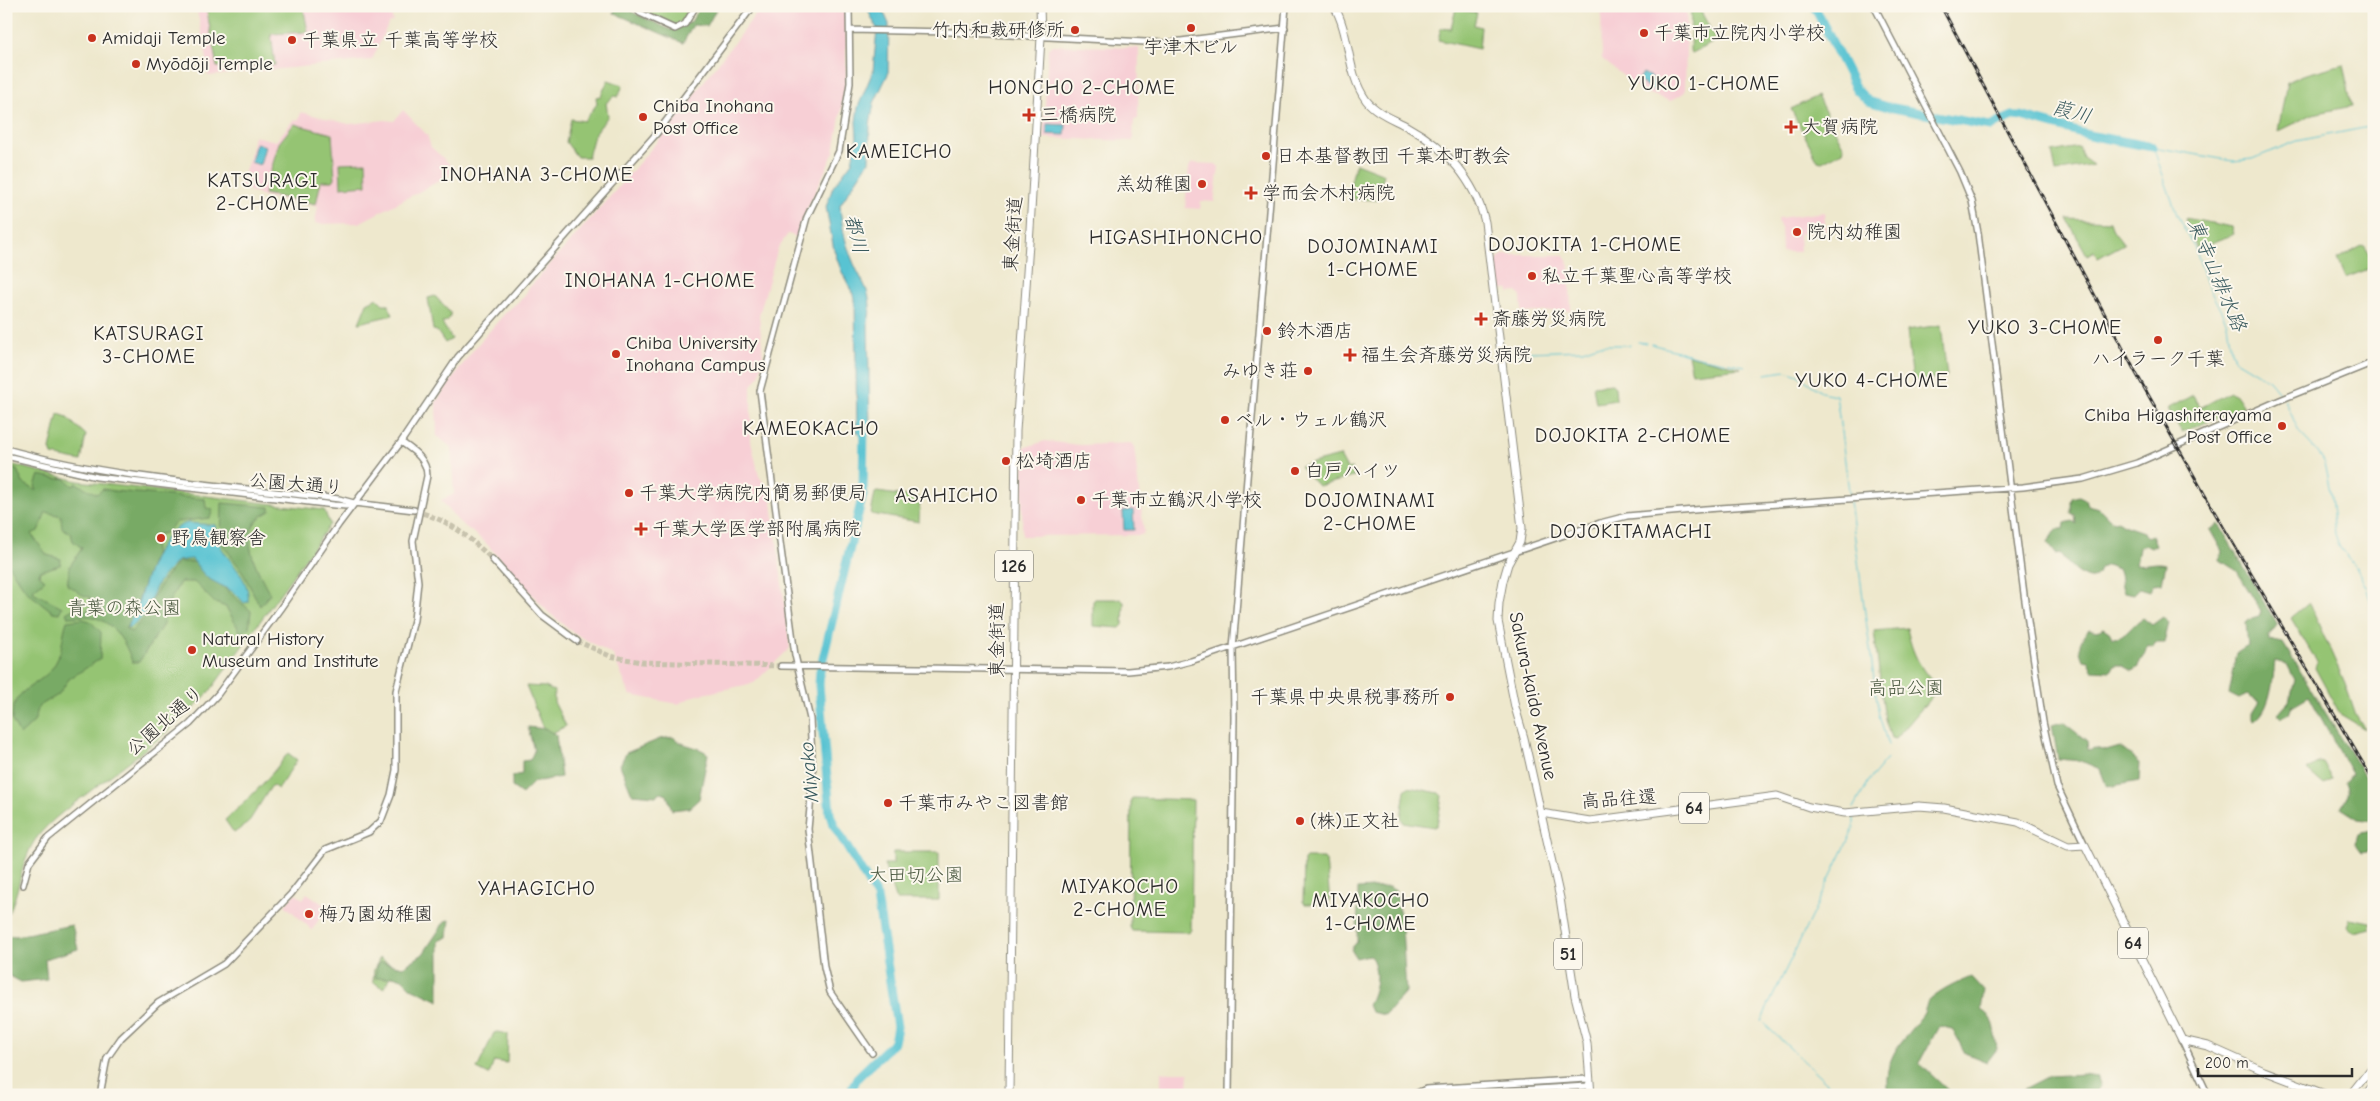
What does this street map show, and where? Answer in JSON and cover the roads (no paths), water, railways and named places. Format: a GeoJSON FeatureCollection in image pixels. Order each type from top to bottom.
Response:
{"type":"FeatureCollection","features":[{"type":"Feature","properties":{"kind":"highway"},"geometry":{"type":"LineString","coordinates":[[2366,1095],[2374,1085]]}},
{"type":"Feature","properties":{"kind":"main road","name":"東金街道"},"geometry":{"type":"LineString","coordinates":[[1010,1095],[1013,670],[1018,386],[1030,229],[1040,6]]}},
{"type":"Feature","properties":{"kind":"main road","name":"Sakura-kaido Avenue"},"geometry":{"type":"LineString","coordinates":[[1334,6],[1345,32],[1358,84],[1366,100],[1380,112],[1420,134],[1455,162],[1471,188],[1484,215],[1522,528],[1520,542],[1505,575],[1498,616],[1515,707],[1542,814],[1560,898],[1577,1007],[1587,1043],[1591,1095]]}},
{"type":"Feature","properties":{"kind":"main road","name":"高品往還"},"geometry":{"type":"LineString","coordinates":[[1542,814],[1597,820],[1778,796],[1809,807],[1845,813],[1919,806],[1944,808],[2018,822],[2068,846],[2085,845]]}},
{"type":"Feature","properties":{"kind":"main road","name":"64"},"geometry":{"type":"LineString","coordinates":[[2085,845],[2182,1040]]}},
{"type":"Feature","properties":{"kind":"main road"},"geometry":{"type":"LineString","coordinates":[[2182,1040],[2208,1046],[2289,1081],[2327,1095]]}},
{"type":"Feature","properties":{"kind":"main road"},"geometry":{"type":"LineString","coordinates":[[2350,1095],[2374,1065]]}},
{"type":"Feature","properties":{"kind":"street"},"geometry":{"type":"LineString","coordinates":[[634,6],[640,14],[674,29],[685,24],[696,6]]}},
{"type":"Feature","properties":{"kind":"street"},"geometry":{"type":"LineString","coordinates":[[742,6],[752,9]]}},
{"type":"Feature","properties":{"kind":"street"},"geometry":{"type":"LineString","coordinates":[[849,6],[850,83],[840,151],[807,217],[760,391],[797,666],[810,719],[813,791],[808,830],[826,976],[834,998],[872,1053]]}},
{"type":"Feature","properties":{"kind":"street"},"geometry":{"type":"LineString","coordinates":[[1229,1095],[1234,717],[1233,648],[1286,6]]}},
{"type":"Feature","properties":{"kind":"street"},"geometry":{"type":"LineString","coordinates":[[1874,6],[1960,172],[1974,208],[2026,604],[2051,764],[2064,805],[2085,845]]}},
{"type":"Feature","properties":{"kind":"street","name":"公園北通り"},"geometry":{"type":"LineString","coordinates":[[23,885],[29,863],[48,838],[190,724],[218,694],[354,503],[401,442],[458,357],[657,133],[752,9]]}},
{"type":"Feature","properties":{"kind":"street"},"geometry":{"type":"LineString","coordinates":[[850,30],[897,30],[1165,43],[1285,28]]}},
{"type":"Feature","properties":{"kind":"street"},"geometry":{"type":"LineString","coordinates":[[781,666],[1145,670],[1192,662],[1516,551],[1627,516],[2059,484],[2114,472],[2287,397],[2374,362]]}},
{"type":"Feature","properties":{"kind":"street"},"geometry":{"type":"LineString","coordinates":[[100,1095],[107,1058],[120,1038],[158,1003],[224,964],[291,894],[325,850],[368,832],[377,826],[386,811],[396,770],[396,691],[410,638],[417,591],[413,541],[426,476],[424,462],[415,452],[401,442]]}},
{"type":"Feature","properties":{"kind":"street","name":"公園大通り"},"geometry":{"type":"LineString","coordinates":[[6,449],[116,473],[339,499],[354,503]]}},
{"type":"Feature","properties":{"kind":"street","name":"公園大通り"},"geometry":{"type":"LineString","coordinates":[[6,456],[38,465],[97,477],[336,505],[346,506],[354,503]]}},
{"type":"Feature","properties":{"kind":"street"},"geometry":{"type":"LineString","coordinates":[[38,465],[45,459],[52,468]]}},
{"type":"Feature","properties":{"kind":"street"},"geometry":{"type":"LineString","coordinates":[[354,503],[414,510]]}},
{"type":"Feature","properties":{"kind":"street"},"geometry":{"type":"LineString","coordinates":[[492,559],[545,618],[577,641]]}},
{"type":"Feature","properties":{"kind":"street"},"geometry":{"type":"LineString","coordinates":[[2182,1040],[2208,1095]]}},
{"type":"Feature","properties":{"kind":"street"},"geometry":{"type":"LineString","coordinates":[[1413,1095],[1426,1089],[1587,1079],[1591,1082],[1587,1086],[1436,1095]]}},
{"type":"Feature","properties":{"kind":"water"},"geometry":{"type":"Polygon","coordinates":[[[866,6],[881,6],[889,24],[888,74],[874,103],[870,125],[869,161],[840,205],[847,246],[866,289],[870,303],[868,322],[870,433],[857,432],[855,298],[841,270],[834,250],[826,207],[833,187],[852,162],[857,138],[856,122],[858,107],[873,71],[877,29],[866,6]]]}},
{"type":"Feature","properties":{"kind":"water"},"geometry":{"type":"Polygon","coordinates":[[[1643,73],[1660,82],[1655,91],[1638,81],[1643,73]]]}},
{"type":"Feature","properties":{"kind":"water"},"geometry":{"type":"Polygon","coordinates":[[[1047,124],[1066,125],[1065,135],[1047,134],[1047,124]]]}},
{"type":"Feature","properties":{"kind":"water"},"geometry":{"type":"Polygon","coordinates":[[[256,143],[265,146],[260,165],[251,162],[256,143]]]}},
{"type":"Feature","properties":{"kind":"water"},"geometry":{"type":"Polygon","coordinates":[[[1133,510],[1134,530],[1124,530],[1123,511],[1133,510]]]}},
{"type":"Feature","properties":{"kind":"water"},"geometry":{"type":"Polygon","coordinates":[[[187,523],[215,525],[216,535],[222,549],[246,585],[248,602],[244,603],[232,592],[208,578],[192,559],[177,561],[159,582],[142,616],[127,628],[153,560],[167,537],[176,528],[187,523]]]}},
{"type":"Feature","properties":{"kind":"waterway","name":"葭川"},"geometry":{"type":"LineString","coordinates":[[1814,6],[1856,89],[1868,101],[1888,107],[1990,126],[2013,116],[2021,116],[2093,136],[2153,147]]}},
{"type":"Feature","properties":{"kind":"waterway","name":"東寺山排水路"},"geometry":{"type":"LineString","coordinates":[[2283,397],[2269,380],[2234,359],[2227,323],[2207,284],[2197,253],[2177,215],[2153,147],[2233,161],[2252,159],[2297,141],[2374,126]]}},
{"type":"Feature","properties":{"kind":"waterway"},"geometry":{"type":"LineString","coordinates":[[1638,342],[1646,343]]}},
{"type":"Feature","properties":{"kind":"waterway"},"geometry":{"type":"LineString","coordinates":[[1651,344],[1703,358],[1745,366]]}},
{"type":"Feature","properties":{"kind":"waterway"},"geometry":{"type":"LineString","coordinates":[[1505,355],[1528,352],[1583,350],[1597,345],[1630,345]]}},
{"type":"Feature","properties":{"kind":"waterway"},"geometry":{"type":"LineString","coordinates":[[1765,374],[1786,371],[1798,375],[1821,392],[1836,395],[1850,498]]}},
{"type":"Feature","properties":{"kind":"waterway","name":"東寺山排水路"},"geometry":{"type":"LineString","coordinates":[[2285,400],[2299,432],[2316,450],[2324,463],[2331,496],[2335,534],[2340,548],[2356,567],[2366,587],[2374,611]]}},
{"type":"Feature","properties":{"kind":"waterway","name":"Miyako"},"geometry":{"type":"LineString","coordinates":[[849,1095],[857,1078],[894,1042],[897,1027],[877,897],[835,827],[830,814],[819,685],[820,671],[863,494],[864,421]]}},
{"type":"Feature","properties":{"kind":"waterway"},"geometry":{"type":"LineString","coordinates":[[1850,502],[1879,716],[1888,745]]}},
{"type":"Feature","properties":{"kind":"waterway"},"geometry":{"type":"LineString","coordinates":[[1854,808],[1870,779],[1887,759]]}},
{"type":"Feature","properties":{"kind":"waterway"},"geometry":{"type":"LineString","coordinates":[[1840,1095],[1761,1021],[1854,828],[1854,814]]}},
{"type":"Feature","properties":{"kind":"tunnel"},"geometry":{"type":"LineString","coordinates":[[416,511],[448,524],[492,559]]}},
{"type":"Feature","properties":{"kind":"tunnel"},"geometry":{"type":"LineString","coordinates":[[577,641],[610,656],[641,662],[781,666]]}},
{"type":"Feature","properties":{"kind":"railway"},"geometry":{"type":"LineString","coordinates":[[1941,6],[2137,375],[2215,513],[2374,782]]}},
{"type":"Feature","properties":{"kind":"place","name":"宇津木ビル"},"geometry":{"type":"Point","coordinates":[1191,28]}},
{"type":"Feature","properties":{"kind":"place","name":"竹内和裁研修所"},"geometry":{"type":"Point","coordinates":[1075,30]}},
{"type":"Feature","properties":{"kind":"place","name":"千葉市立院内小学校"},"geometry":{"type":"Point","coordinates":[1644,33]}},
{"type":"Feature","properties":{"kind":"place","name":"Amidaji Temple"},"geometry":{"type":"Point","coordinates":[92,38]}},
{"type":"Feature","properties":{"kind":"place","name":"千葉県立 千葉高等学校"},"geometry":{"type":"Point","coordinates":[292,40]}},
{"type":"Feature","properties":{"kind":"place","name":"Myōdōji Temple"},"geometry":{"type":"Point","coordinates":[136,64]}},
{"type":"Feature","properties":{"kind":"place","name":"三橋病院"},"geometry":{"type":"Point","coordinates":[1029,115]}},
{"type":"Feature","properties":{"kind":"place","name":"Chiba Inohana Post Office"},"geometry":{"type":"Point","coordinates":[643,117]}},
{"type":"Feature","properties":{"kind":"place","name":"大賀病院"},"geometry":{"type":"Point","coordinates":[1791,127]}},
{"type":"Feature","properties":{"kind":"place","name":"日本基督教団 千葉本町教会"},"geometry":{"type":"Point","coordinates":[1266,156]}},
{"type":"Feature","properties":{"kind":"place","name":"羔幼稚園"},"geometry":{"type":"Point","coordinates":[1202,184]}},
{"type":"Feature","properties":{"kind":"place","name":"学而会木村病院"},"geometry":{"type":"Point","coordinates":[1251,193]}},
{"type":"Feature","properties":{"kind":"place","name":"院内幼稚園"},"geometry":{"type":"Point","coordinates":[1797,232]}},
{"type":"Feature","properties":{"kind":"place","name":"私立千葉聖心高等学校"},"geometry":{"type":"Point","coordinates":[1532,276]}},
{"type":"Feature","properties":{"kind":"place","name":"斎藤労災病院"},"geometry":{"type":"Point","coordinates":[1481,319]}},
{"type":"Feature","properties":{"kind":"place","name":"鈴木酒店"},"geometry":{"type":"Point","coordinates":[1267,331]}},
{"type":"Feature","properties":{"kind":"place","name":"ハイラーク千葉"},"geometry":{"type":"Point","coordinates":[2158,340]}},
{"type":"Feature","properties":{"kind":"place","name":"Chiba University Inohana Campus"},"geometry":{"type":"Point","coordinates":[616,354]}},
{"type":"Feature","properties":{"kind":"place","name":"福生会斉藤労災病院"},"geometry":{"type":"Point","coordinates":[1350,355]}},
{"type":"Feature","properties":{"kind":"place","name":"みゆき荘"},"geometry":{"type":"Point","coordinates":[1308,371]}},
{"type":"Feature","properties":{"kind":"place","name":"ベル・ウェル鶴沢"},"geometry":{"type":"Point","coordinates":[1225,420]}},
{"type":"Feature","properties":{"kind":"place","name":"Chiba Higashiterayama Post Office"},"geometry":{"type":"Point","coordinates":[2282,426]}},
{"type":"Feature","properties":{"kind":"place","name":"松埼酒店"},"geometry":{"type":"Point","coordinates":[1006,461]}},
{"type":"Feature","properties":{"kind":"place","name":"白戸ハイツ"},"geometry":{"type":"Point","coordinates":[1295,471]}},
{"type":"Feature","properties":{"kind":"place","name":"千葉大学病院内簡易郵便局"},"geometry":{"type":"Point","coordinates":[629,493]}},
{"type":"Feature","properties":{"kind":"place","name":"千葉市立鶴沢小学校"},"geometry":{"type":"Point","coordinates":[1081,500]}},
{"type":"Feature","properties":{"kind":"place","name":"千葉大学医学部附属病院"},"geometry":{"type":"Point","coordinates":[641,529]}},
{"type":"Feature","properties":{"kind":"place","name":"野鳥観察舎"},"geometry":{"type":"Point","coordinates":[161,538]}},
{"type":"Feature","properties":{"kind":"place","name":"Natural History Museum and Institute"},"geometry":{"type":"Point","coordinates":[192,650]}},
{"type":"Feature","properties":{"kind":"place","name":"千葉県中央県税事務所"},"geometry":{"type":"Point","coordinates":[1450,697]}},
{"type":"Feature","properties":{"kind":"place","name":"千葉市みやこ図書館"},"geometry":{"type":"Point","coordinates":[888,803]}},
{"type":"Feature","properties":{"kind":"place","name":"(株)正文社"},"geometry":{"type":"Point","coordinates":[1300,821]}},
{"type":"Feature","properties":{"kind":"place","name":"梅乃園幼稚園"},"geometry":{"type":"Point","coordinates":[309,914]}},
{"type":"Feature","properties":{"kind":"district","name":"YUKO 1-CHOME"},"geometry":{"type":"Point","coordinates":[1704,83]}},
{"type":"Feature","properties":{"kind":"district","name":"HONCHO 2-CHOME"},"geometry":{"type":"Point","coordinates":[1082,87]}},
{"type":"Feature","properties":{"kind":"district","name":"KAMEICHO"},"geometry":{"type":"Point","coordinates":[899,151]}},
{"type":"Feature","properties":{"kind":"district","name":"INOHANA 3-CHOME"},"geometry":{"type":"Point","coordinates":[537,174]}},
{"type":"Feature","properties":{"kind":"district","name":"KATSURAGI 2-CHOME"},"geometry":{"type":"Point","coordinates":[263,192]}},
{"type":"Feature","properties":{"kind":"district","name":"HIGASHIHONCHO"},"geometry":{"type":"Point","coordinates":[1176,237]}},
{"type":"Feature","properties":{"kind":"district","name":"DOJOKITA 1-CHOME"},"geometry":{"type":"Point","coordinates":[1585,244]}},
{"type":"Feature","properties":{"kind":"district","name":"DOJOMINAMI 1-CHOME"},"geometry":{"type":"Point","coordinates":[1373,258]}},
{"type":"Feature","properties":{"kind":"district","name":"INOHANA 1-CHOME"},"geometry":{"type":"Point","coordinates":[660,280]}},
{"type":"Feature","properties":{"kind":"district","name":"YUKO 3-CHOME"},"geometry":{"type":"Point","coordinates":[2045,327]}},
{"type":"Feature","properties":{"kind":"district","name":"KATSURAGI 3-CHOME"},"geometry":{"type":"Point","coordinates":[149,344]}},
{"type":"Feature","properties":{"kind":"district","name":"YUKO 4-CHOME"},"geometry":{"type":"Point","coordinates":[1872,380]}},
{"type":"Feature","properties":{"kind":"district","name":"KAMEOKACHO"},"geometry":{"type":"Point","coordinates":[811,428]}},
{"type":"Feature","properties":{"kind":"district","name":"DOJOKITA 2-CHOME"},"geometry":{"type":"Point","coordinates":[1633,435]}},
{"type":"Feature","properties":{"kind":"district","name":"ASAHICHO"},"geometry":{"type":"Point","coordinates":[947,495]}},
{"type":"Feature","properties":{"kind":"district","name":"DOJOMINAMI 2-CHOME"},"geometry":{"type":"Point","coordinates":[1370,512]}},
{"type":"Feature","properties":{"kind":"district","name":"DOJOKITAMACHI"},"geometry":{"type":"Point","coordinates":[1631,531]}},
{"type":"Feature","properties":{"kind":"district","name":"YAHAGICHO"},"geometry":{"type":"Point","coordinates":[537,888]}},
{"type":"Feature","properties":{"kind":"district","name":"MIYAKOCHO 2-CHOME"},"geometry":{"type":"Point","coordinates":[1120,898]}},
{"type":"Feature","properties":{"kind":"district","name":"MIYAKOCHO 1-CHOME"},"geometry":{"type":"Point","coordinates":[1371,912]}},
{"type":"Feature","properties":{"kind":"water label","name":"都川"},"geometry":{"type":"Point","coordinates":[856,234]}},
{"type":"Feature","properties":{"kind":"park label","name":"青葉の森公園"},"geometry":{"type":"Point","coordinates":[124,608]}},
{"type":"Feature","properties":{"kind":"park label","name":"高品公園"},"geometry":{"type":"Point","coordinates":[1906,688]}},
{"type":"Feature","properties":{"kind":"park label","name":"大田切公園"},"geometry":{"type":"Point","coordinates":[916,875]}}]}
